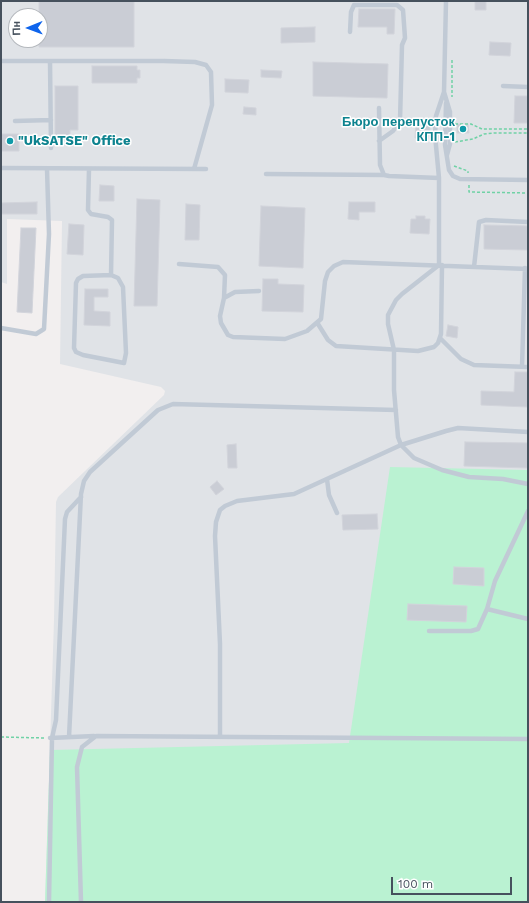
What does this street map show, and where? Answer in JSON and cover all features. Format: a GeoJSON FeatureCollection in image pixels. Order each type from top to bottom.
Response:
{"type":"FeatureCollection","features":[{"type":"Feature","properties":{"kind":"lane"},"geometry":{"type":"LineString","coordinates":[[446,1],[444,92],[446,100],[445,145],[449,170],[453,176],[460,179],[528,180]]}},
{"type":"Feature","properties":{"kind":"lane"},"geometry":{"type":"LineString","coordinates":[[350,32],[350,12],[354,5],[397,5],[403,10],[405,38],[402,45],[400,121],[393,131],[379,141]]}},
{"type":"Feature","properties":{"kind":"lane"},"geometry":{"type":"LineString","coordinates":[[1,61],[164,61],[195,62],[206,65],[211,72],[212,105],[194,169]]}},
{"type":"Feature","properties":{"kind":"lane"},"geometry":{"type":"LineString","coordinates":[[50,61],[51,148]]}},
{"type":"Feature","properties":{"kind":"lane"},"geometry":{"type":"LineString","coordinates":[[503,86],[528,87]]}},
{"type":"Feature","properties":{"kind":"lane"},"geometry":{"type":"LineString","coordinates":[[318,324],[328,340],[336,346],[394,350],[427,350],[434,347],[440,338],[441,265],[439,178],[435,135],[436,116],[444,92]]}},
{"type":"Feature","properties":{"kind":"lane"},"geometry":{"type":"LineString","coordinates":[[379,108],[380,165],[384,175]]}},
{"type":"Feature","properties":{"kind":"lane"},"geometry":{"type":"LineString","coordinates":[[15,121],[51,120]]}},
{"type":"Feature","properties":{"kind":"lane"},"geometry":{"type":"LineString","coordinates":[[1,168],[206,169]]}},
{"type":"Feature","properties":{"kind":"lane"},"geometry":{"type":"LineString","coordinates":[[1,328],[36,334],[44,329],[49,234],[48,169]]}},
{"type":"Feature","properties":{"kind":"lane"},"geometry":{"type":"LineString","coordinates":[[89,169],[88,210],[91,214],[108,217],[112,220],[111,275]]}},
{"type":"Feature","properties":{"kind":"lane"},"geometry":{"type":"LineString","coordinates":[[266,174],[384,175],[439,178]]}},
{"type":"Feature","properties":{"kind":"lane"},"geometry":{"type":"LineString","coordinates":[[474,266],[480,222],[486,220],[528,222]]}},
{"type":"Feature","properties":{"kind":"lane"},"geometry":{"type":"LineString","coordinates":[[179,264],[218,267],[225,275],[224,298],[220,323],[223,330],[233,338],[285,339],[302,334],[318,324],[323,312],[325,281],[328,272],[334,266],[343,262],[526,269],[522,367]]}},
{"type":"Feature","properties":{"kind":"lane"},"geometry":{"type":"LineString","coordinates":[[441,265],[402,294],[388,315],[388,324],[394,350],[396,410],[401,445],[414,458],[442,470],[469,477],[503,479],[528,484]]}},
{"type":"Feature","properties":{"kind":"lane"},"geometry":{"type":"LineString","coordinates":[[111,275],[118,278],[123,287],[126,353],[124,363],[83,355],[76,352],[74,348],[75,289],[77,281],[83,276],[111,275]]}},
{"type":"Feature","properties":{"kind":"lane"},"geometry":{"type":"LineString","coordinates":[[224,298],[235,292],[259,291]]}},
{"type":"Feature","properties":{"kind":"lane"},"geometry":{"type":"LineString","coordinates":[[440,338],[462,359],[474,366],[528,367]]}},
{"type":"Feature","properties":{"kind":"lane"},"geometry":{"type":"LineString","coordinates":[[70,737],[81,497],[84,481],[90,472],[158,410],[168,405],[184,404],[396,410]]}},
{"type":"Feature","properties":{"kind":"lane"},"geometry":{"type":"LineString","coordinates":[[220,737],[220,644],[215,536],[217,516],[220,510],[230,503],[246,499],[285,497],[401,445],[430,435],[458,428],[528,432]]}},
{"type":"Feature","properties":{"kind":"lane"},"geometry":{"type":"LineString","coordinates":[[327,479],[328,495],[337,513]]}},
{"type":"Feature","properties":{"kind":"lane"},"geometry":{"type":"LineString","coordinates":[[49,902],[51,738],[56,720],[65,519],[67,512],[81,497]]}},
{"type":"Feature","properties":{"kind":"lane"},"geometry":{"type":"LineString","coordinates":[[429,631],[475,631],[481,626],[495,581],[528,511]]}},
{"type":"Feature","properties":{"kind":"lane"},"geometry":{"type":"LineString","coordinates":[[487,609],[528,619]]}},
{"type":"Feature","properties":{"kind":"lane"},"geometry":{"type":"LineString","coordinates":[[51,738],[96,736],[528,739]]}},
{"type":"Feature","properties":{"kind":"lane"},"geometry":{"type":"LineString","coordinates":[[81,902],[77,767],[82,747],[96,736]]}},
{"type":"Feature","properties":{"kind":"path"},"geometry":{"type":"LineString","coordinates":[[452,56],[452,100]]}},
{"type":"Feature","properties":{"kind":"path"},"geometry":{"type":"LineString","coordinates":[[453,120],[454,129]]}},
{"type":"Feature","properties":{"kind":"path"},"geometry":{"type":"LineString","coordinates":[[453,124],[471,124],[482,129],[528,129]]}},
{"type":"Feature","properties":{"kind":"path"},"geometry":{"type":"LineString","coordinates":[[454,148],[454,142],[472,139],[484,134],[528,133]]}},
{"type":"Feature","properties":{"kind":"path"},"geometry":{"type":"LineString","coordinates":[[454,160],[454,166],[468,171],[469,192],[528,193]]}},
{"type":"Feature","properties":{"kind":"path"},"geometry":{"type":"LineString","coordinates":[[1,737],[51,738]]}},
{"type":"Feature","properties":{"kind":"shaded area"},"geometry":{"type":"Polygon","coordinates":[[[1,1],[528,1],[528,902],[45,902],[54,620],[56,502],[58,497],[164,395],[165,391],[161,387],[60,364],[62,221],[7,219],[7,284],[1,282],[1,1]]]}},
{"type":"Feature","properties":{"kind":"green space"},"geometry":{"type":"Polygon","coordinates":[[[390,467],[528,470],[528,902],[45,902],[50,750],[349,743],[390,467]]]}},
{"type":"Feature","properties":{"kind":"building"},"geometry":{"type":"Polygon","coordinates":[[[39,1],[134,1],[134,47],[48,47],[48,8],[39,8],[39,1]]]}},
{"type":"Feature","properties":{"kind":"building"},"geometry":{"type":"Polygon","coordinates":[[[475,1],[486,1],[486,10],[475,10],[475,1]]]}},
{"type":"Feature","properties":{"kind":"building"},"geometry":{"type":"Polygon","coordinates":[[[359,9],[395,9],[394,34],[387,34],[387,27],[358,27],[359,9]]]}},
{"type":"Feature","properties":{"kind":"building"},"geometry":{"type":"Polygon","coordinates":[[[315,27],[315,42],[281,43],[281,28],[315,27]]]}},
{"type":"Feature","properties":{"kind":"building"},"geometry":{"type":"Polygon","coordinates":[[[490,42],[511,43],[510,56],[489,55],[490,42]]]}},
{"type":"Feature","properties":{"kind":"building"},"geometry":{"type":"Polygon","coordinates":[[[313,62],[388,64],[387,98],[313,96],[313,62]]]}},
{"type":"Feature","properties":{"kind":"building"},"geometry":{"type":"Polygon","coordinates":[[[92,66],[137,66],[137,70],[140,70],[140,78],[137,78],[137,83],[92,83],[92,66]]]}},
{"type":"Feature","properties":{"kind":"building"},"geometry":{"type":"Polygon","coordinates":[[[261,70],[282,71],[281,78],[261,77],[261,70]]]}},
{"type":"Feature","properties":{"kind":"building"},"geometry":{"type":"Polygon","coordinates":[[[225,79],[249,80],[248,93],[225,92],[225,79]]]}},
{"type":"Feature","properties":{"kind":"building"},"geometry":{"type":"Polygon","coordinates":[[[55,86],[78,86],[78,130],[70,130],[70,139],[55,139],[55,86]]]}},
{"type":"Feature","properties":{"kind":"building"},"geometry":{"type":"Polygon","coordinates":[[[515,96],[528,96],[528,123],[514,123],[515,96]]]}},
{"type":"Feature","properties":{"kind":"building"},"geometry":{"type":"Polygon","coordinates":[[[244,107],[256,108],[256,115],[243,114],[244,107]]]}},
{"type":"Feature","properties":{"kind":"building"},"geometry":{"type":"Polygon","coordinates":[[[416,124],[430,124],[430,139],[415,138],[416,124]]]}},
{"type":"Feature","properties":{"kind":"building","name":"Бюро перепусток КПП-1"},"geometry":{"type":"Polygon","coordinates":[[[457,124],[468,124],[469,133],[457,133],[457,124]]]}},
{"type":"Feature","properties":{"kind":"building","name":"\"UkSATSE\" Office"},"geometry":{"type":"Polygon","coordinates":[[[1,134],[19,134],[19,151],[1,151],[1,134]]]}},
{"type":"Feature","properties":{"kind":"building"},"geometry":{"type":"Polygon","coordinates":[[[100,185],[114,186],[114,201],[99,201],[100,185]]]}},
{"type":"Feature","properties":{"kind":"building"},"geometry":{"type":"Polygon","coordinates":[[[137,199],[160,200],[157,306],[134,306],[137,199]]]}},
{"type":"Feature","properties":{"kind":"building"},"geometry":{"type":"Polygon","coordinates":[[[37,202],[37,214],[1,214],[1,203],[37,202]]]}},
{"type":"Feature","properties":{"kind":"building"},"geometry":{"type":"Polygon","coordinates":[[[349,202],[375,202],[375,212],[359,212],[359,220],[348,219],[349,202]]]}},
{"type":"Feature","properties":{"kind":"building"},"geometry":{"type":"Polygon","coordinates":[[[186,204],[200,205],[199,240],[185,240],[186,204]]]}},
{"type":"Feature","properties":{"kind":"building"},"geometry":{"type":"Polygon","coordinates":[[[261,206],[305,208],[303,268],[259,266],[261,206]]]}},
{"type":"Feature","properties":{"kind":"building"},"geometry":{"type":"Polygon","coordinates":[[[416,216],[425,216],[425,219],[430,219],[429,234],[410,233],[411,219],[416,219],[416,216]]]}},
{"type":"Feature","properties":{"kind":"building"},"geometry":{"type":"Polygon","coordinates":[[[69,224],[84,225],[83,255],[67,254],[69,224]]]}},
{"type":"Feature","properties":{"kind":"building"},"geometry":{"type":"Polygon","coordinates":[[[484,225],[528,226],[528,250],[484,249],[484,225]]]}},
{"type":"Feature","properties":{"kind":"building"},"geometry":{"type":"Polygon","coordinates":[[[21,228],[36,228],[32,313],[17,312],[21,228]]]}},
{"type":"Feature","properties":{"kind":"building"},"geometry":{"type":"Polygon","coordinates":[[[263,279],[278,279],[278,284],[304,285],[303,312],[262,311],[263,279]]]}},
{"type":"Feature","properties":{"kind":"building"},"geometry":{"type":"Polygon","coordinates":[[[85,289],[108,289],[108,297],[94,297],[94,311],[110,312],[110,326],[84,325],[85,289]]]}},
{"type":"Feature","properties":{"kind":"building"},"geometry":{"type":"Polygon","coordinates":[[[448,325],[458,327],[457,338],[446,336],[448,325]]]}},
{"type":"Feature","properties":{"kind":"building"},"geometry":{"type":"Polygon","coordinates":[[[515,372],[528,372],[528,407],[481,405],[481,391],[514,392],[515,372]]]}},
{"type":"Feature","properties":{"kind":"building"},"geometry":{"type":"Polygon","coordinates":[[[465,442],[528,443],[528,468],[464,466],[465,442]]]}},
{"type":"Feature","properties":{"kind":"building"},"geometry":{"type":"Polygon","coordinates":[[[236,444],[237,468],[228,468],[227,445],[236,444]]]}},
{"type":"Feature","properties":{"kind":"building"},"geometry":{"type":"Polygon","coordinates":[[[217,481],[224,489],[216,495],[210,487],[217,481]]]}},
{"type":"Feature","properties":{"kind":"building"},"geometry":{"type":"Polygon","coordinates":[[[377,514],[378,529],[343,530],[342,515],[377,514]]]}},
{"type":"Feature","properties":{"kind":"building"},"geometry":{"type":"Polygon","coordinates":[[[454,567],[484,568],[484,586],[453,584],[454,567]]]}},
{"type":"Feature","properties":{"kind":"building"},"geometry":{"type":"Polygon","coordinates":[[[408,604],[467,606],[466,622],[407,620],[408,604]]]}},
{"type":"Feature","properties":{"kind":"place","name":"Бюро перепусток КПП-1"},"geometry":{"type":"Point","coordinates":[463,129]}},
{"type":"Feature","properties":{"kind":"place","name":"\"UkSATSE\" Office"},"geometry":{"type":"Point","coordinates":[10,141]}}]}
